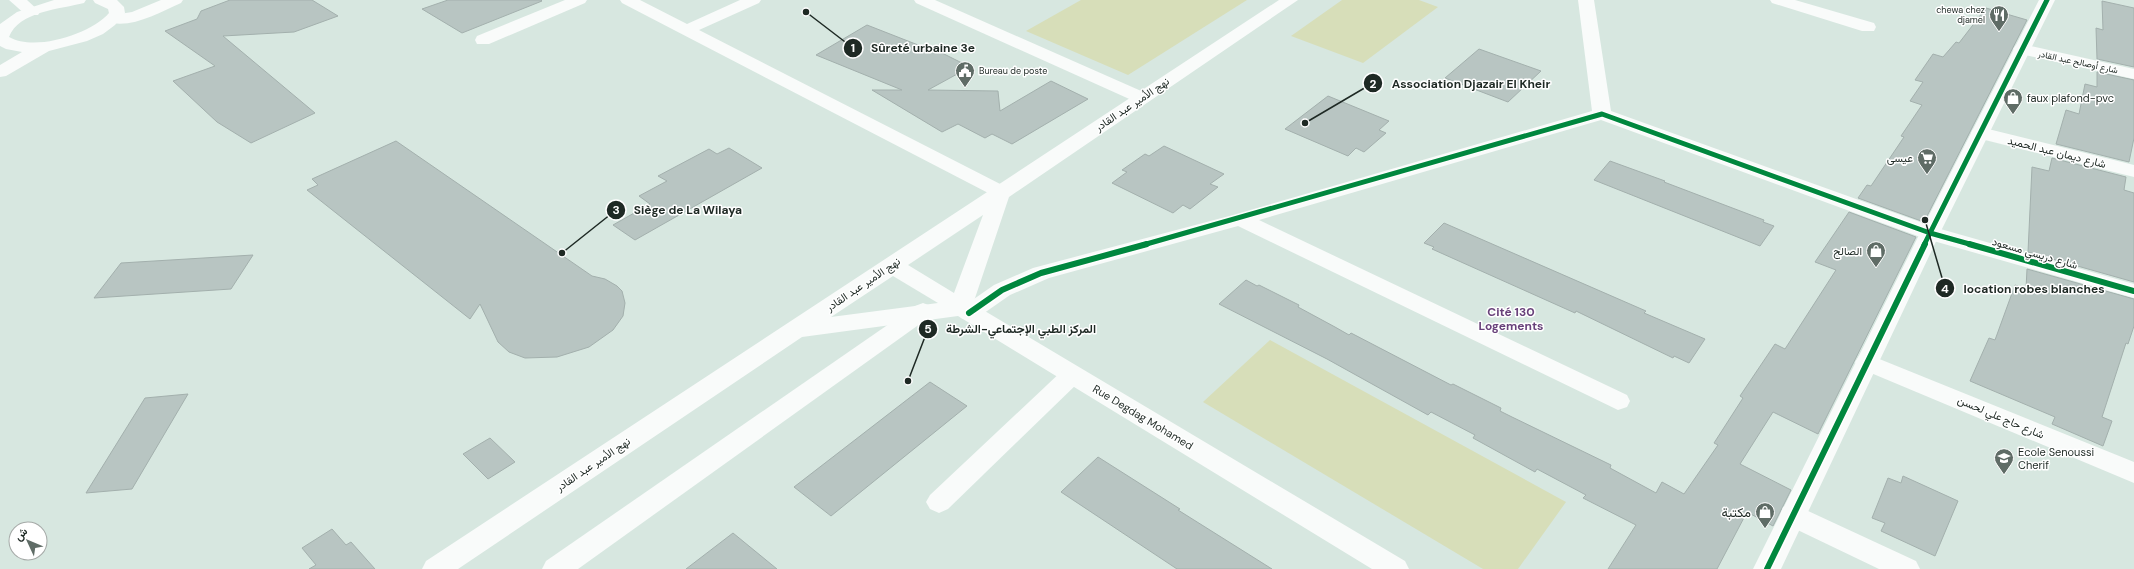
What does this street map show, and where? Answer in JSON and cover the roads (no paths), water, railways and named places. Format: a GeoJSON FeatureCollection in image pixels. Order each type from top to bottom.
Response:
{"type":"FeatureCollection","features":[{"type":"Feature","properties":{"kind":"street"},"geometry":{"type":"LineString","coordinates":[[17,0],[32,12]]}},
{"type":"Feature","properties":{"kind":"street"},"geometry":{"type":"LineString","coordinates":[[72,0],[32,12],[14,20],[1,37],[17,47],[46,46],[88,35],[119,9]]}},
{"type":"Feature","properties":{"kind":"street"},"geometry":{"type":"LineString","coordinates":[[101,0],[110,2],[119,9],[135,17],[175,0]]}},
{"type":"Feature","properties":{"kind":"street"},"geometry":{"type":"LineString","coordinates":[[483,40],[579,0]]}},
{"type":"Feature","properties":{"kind":"street"},"geometry":{"type":"LineString","coordinates":[[628,0],[1001,192],[965,311]]}},
{"type":"Feature","properties":{"kind":"street"},"geometry":{"type":"LineString","coordinates":[[686,30],[753,0]]}},
{"type":"Feature","properties":{"kind":"street"},"geometry":{"type":"LineString","coordinates":[[922,0],[1142,98]]}},
{"type":"Feature","properties":{"kind":"street","name":"نهج الأمير عبد القادر"},"geometry":{"type":"LineString","coordinates":[[436,569],[1290,0]]}},
{"type":"Feature","properties":{"kind":"street"},"geometry":{"type":"LineString","coordinates":[[794,330],[923,311],[965,311],[1002,290],[1041,273],[1240,219],[1602,114],[1586,0]]}},
{"type":"Feature","properties":{"kind":"street"},"geometry":{"type":"LineString","coordinates":[[1778,0],[1868,27]]}},
{"type":"Feature","properties":{"kind":"street"},"geometry":{"type":"LineString","coordinates":[[1767,569],[1930,233],[2047,0]]}},
{"type":"Feature","properties":{"kind":"street"},"geometry":{"type":"LineString","coordinates":[[0,72],[46,46]]}},
{"type":"Feature","properties":{"kind":"street","name":"شارع أوصالح عبد القادر"},"geometry":{"type":"LineString","coordinates":[[2022,49],[2134,74]]}},
{"type":"Feature","properties":{"kind":"street","name":"شارع دريسي مسعود"},"geometry":{"type":"LineString","coordinates":[[1602,114],[1930,233],[2134,291]]}},
{"type":"Feature","properties":{"kind":"street","name":"شارع ديمان عبد الحميد"},"geometry":{"type":"LineString","coordinates":[[1980,133],[2134,171]]}},
{"type":"Feature","properties":{"kind":"street"},"geometry":{"type":"LineString","coordinates":[[1240,219],[1618,401]]}},
{"type":"Feature","properties":{"kind":"street","name":"Rue Degdag Mohamed"},"geometry":{"type":"LineString","coordinates":[[891,265],[1395,569]]}},
{"type":"Feature","properties":{"kind":"street"},"geometry":{"type":"LineString","coordinates":[[556,569],[923,311]]}},
{"type":"Feature","properties":{"kind":"street","name":"شارع حاج علي لحسن"},"geometry":{"type":"LineString","coordinates":[[1868,362],[2134,473]]}},
{"type":"Feature","properties":{"kind":"street"},"geometry":{"type":"LineString","coordinates":[[939,502],[1072,375]]}},
{"type":"Feature","properties":{"kind":"street"},"geometry":{"type":"LineString","coordinates":[[1793,515],[1906,569]]}},
{"type":"Feature","properties":{"kind":"place","name":"Sûreté urbaine 3e"},"geometry":{"type":"Point","coordinates":[806,12]}},
{"type":"Feature","properties":{"kind":"place","name":"chewa chez djamel"},"geometry":{"type":"Point","coordinates":[1999,32]}},
{"type":"Feature","properties":{"kind":"place","name":"Bureau de poste"},"geometry":{"type":"Point","coordinates":[965,88]}},
{"type":"Feature","properties":{"kind":"place","name":"faux plafond-pvc"},"geometry":{"type":"Point","coordinates":[2013,115]}},
{"type":"Feature","properties":{"kind":"place","name":"Association Djazair El Kheir"},"geometry":{"type":"Point","coordinates":[1305,123]}},
{"type":"Feature","properties":{"kind":"place","name":"عيسى"},"geometry":{"type":"Point","coordinates":[1927,175]}},
{"type":"Feature","properties":{"kind":"place","name":"location robes blanches"},"geometry":{"type":"Point","coordinates":[1925,220]}},
{"type":"Feature","properties":{"kind":"place","name":"Siège de La Wilaya"},"geometry":{"type":"Point","coordinates":[562,253]}},
{"type":"Feature","properties":{"kind":"place","name":"الصالح"},"geometry":{"type":"Point","coordinates":[1876,268]}},
{"type":"Feature","properties":{"kind":"place","name":"المركز الطبي الإجتماعي-الشرطة"},"geometry":{"type":"Point","coordinates":[908,381]}},
{"type":"Feature","properties":{"kind":"place","name":"Ecole Senoussi Cherif"},"geometry":{"type":"Point","coordinates":[2004,475]}},
{"type":"Feature","properties":{"kind":"place","name":"مكتبة"},"geometry":{"type":"Point","coordinates":[1765,529]}},
{"type":"Feature","properties":{"kind":"district","name":"Cité 130 Logements"},"geometry":{"type":"Point","coordinates":[1511,319]}}]}
